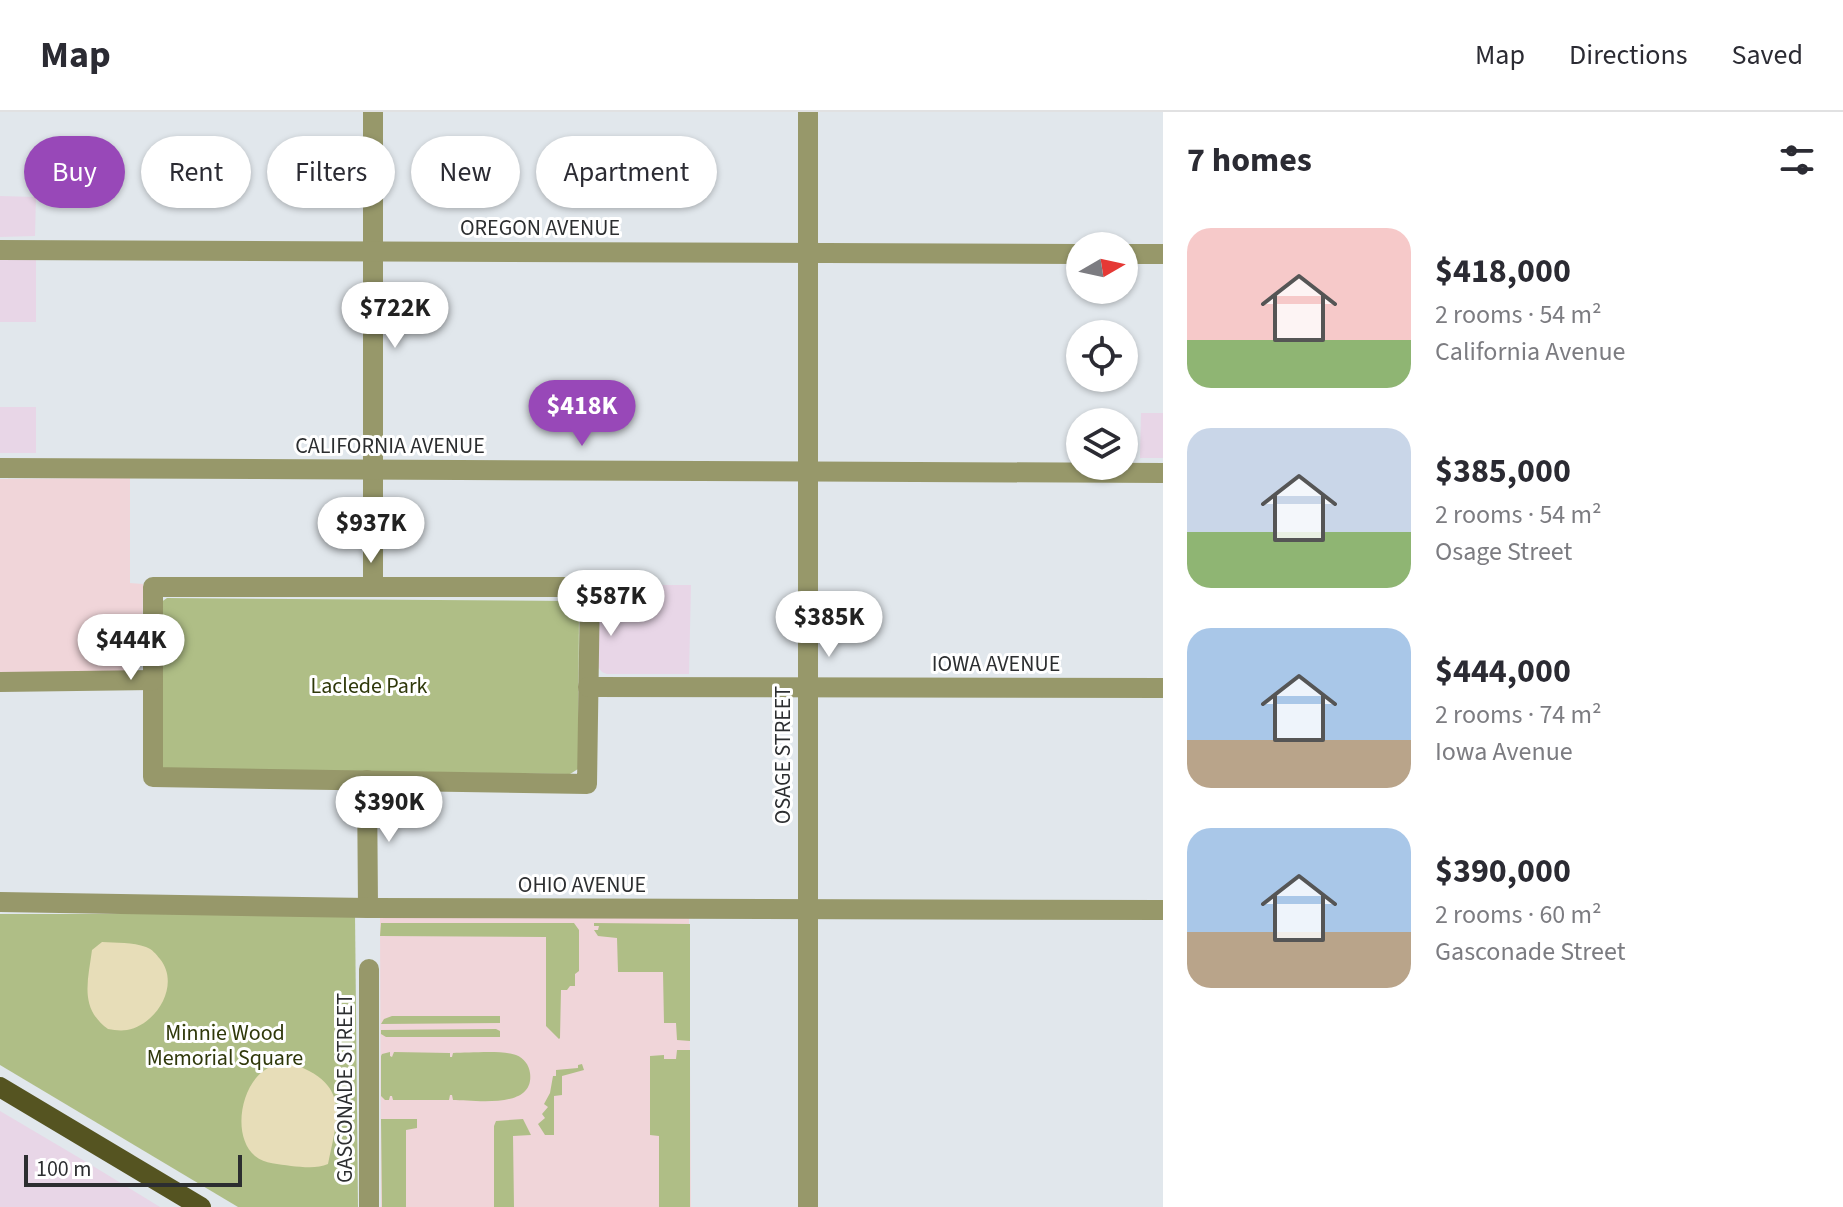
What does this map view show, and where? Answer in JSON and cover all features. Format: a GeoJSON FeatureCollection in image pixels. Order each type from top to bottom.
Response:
{"type":"FeatureCollection","features":[{"type":"Feature","properties":{"kind":"main road"},"geometry":{"type":"LineString","coordinates":[[0,1087],[201,1207]]}},
{"type":"Feature","properties":{"kind":"street"},"geometry":{"type":"LineString","coordinates":[[373,112],[373,587]]}},
{"type":"Feature","properties":{"kind":"street","name":"OSAGE STREET"},"geometry":{"type":"LineString","coordinates":[[808,112],[808,1207]]}},
{"type":"Feature","properties":{"kind":"street","name":"OREGON AVENUE"},"geometry":{"type":"LineString","coordinates":[[0,250],[1066,254]]}},
{"type":"Feature","properties":{"kind":"street"},"geometry":{"type":"LineString","coordinates":[[1138,254],[1163,254]]}},
{"type":"Feature","properties":{"kind":"street","name":"CALIFORNIA AVENUE"},"geometry":{"type":"LineString","coordinates":[[0,468],[1163,473]]}},
{"type":"Feature","properties":{"kind":"street"},"geometry":{"type":"LineString","coordinates":[[153,587],[373,587],[590,587],[587,784],[153,777],[153,587]]}},
{"type":"Feature","properties":{"kind":"street"},"geometry":{"type":"LineString","coordinates":[[0,682],[153,680]]}},
{"type":"Feature","properties":{"kind":"street","name":"IOWA AVENUE"},"geometry":{"type":"LineString","coordinates":[[588,687],[1163,688]]}},
{"type":"Feature","properties":{"kind":"street"},"geometry":{"type":"LineString","coordinates":[[367,780],[368,908]]}},
{"type":"Feature","properties":{"kind":"street","name":"OHIO AVENUE"},"geometry":{"type":"LineString","coordinates":[[0,902],[368,908],[1163,910]]}},
{"type":"Feature","properties":{"kind":"street","name":"GASCONADE STREET"},"geometry":{"type":"LineString","coordinates":[[369,969],[369,1207]]}},
{"type":"Feature","properties":{"kind":"shaded area"},"geometry":{"type":"Polygon","coordinates":[[[0,196],[24,197],[24,208],[36,208],[35,236],[0,237],[0,196]]]}},
{"type":"Feature","properties":{"kind":"shaded area"},"geometry":{"type":"Polygon","coordinates":[[[0,260],[36,260],[36,322],[0,322],[0,260]]]}},
{"type":"Feature","properties":{"kind":"shaded area"},"geometry":{"type":"Polygon","coordinates":[[[0,407],[36,407],[36,453],[0,453],[0,407]]]}},
{"type":"Feature","properties":{"kind":"shaded area"},"geometry":{"type":"Polygon","coordinates":[[[1141,413],[1163,413],[1163,458],[1140,458],[1141,413]]]}},
{"type":"Feature","properties":{"kind":"shaded area"},"geometry":{"type":"Polygon","coordinates":[[[130,478],[130,583],[143,584],[142,660],[139,668],[129,673],[0,672],[0,479],[130,478]]]}},
{"type":"Feature","properties":{"kind":"shaded area"},"geometry":{"type":"Polygon","coordinates":[[[605,585],[691,585],[689,674],[602,672],[598,667],[598,588],[605,585]]]}},
{"type":"Feature","properties":{"kind":"shaded area"},"geometry":{"type":"Polygon","coordinates":[[[380,915],[689,917],[691,1207],[381,1207],[380,915]]]}},
{"type":"Feature","properties":{"kind":"shaded area"},"geometry":{"type":"Polygon","coordinates":[[[0,1111],[88,1163],[160,1207],[0,1207],[0,1111]]]}},
{"type":"Feature","properties":{"kind":"green space","name":"Laclede Park"},"geometry":{"type":"Polygon","coordinates":[[[167,598],[576,602],[579,610],[578,769],[570,774],[163,769],[160,603],[167,598]]]}},
{"type":"Feature","properties":{"kind":"green space","name":"Minnie Wood Memorial Square"},"geometry":{"type":"Polygon","coordinates":[[[0,914],[355,914],[358,1207],[238,1207],[0,1065],[0,914]]]}},
{"type":"Feature","properties":{"kind":"green space"},"geometry":{"type":"Polygon","coordinates":[[[381,923],[574,923],[579,930],[579,971],[575,974],[575,986],[561,990],[560,1038],[546,1026],[546,937],[380,936],[381,923]]]}},
{"type":"Feature","properties":{"kind":"green space"},"geometry":{"type":"Polygon","coordinates":[[[594,923],[690,924],[690,1041],[677,1040],[676,1023],[664,1023],[663,972],[618,972],[617,938],[598,936],[594,930],[598,930],[599,926],[594,926],[594,923]]]}},
{"type":"Feature","properties":{"kind":"green space"},"geometry":{"type":"Polygon","coordinates":[[[392,1016],[500,1016],[500,1023],[381,1024],[392,1016]]]}},
{"type":"Feature","properties":{"kind":"green space"},"geometry":{"type":"Polygon","coordinates":[[[381,1030],[500,1031],[500,1037],[386,1037],[381,1034],[381,1030]]]}},
{"type":"Feature","properties":{"kind":"green space"},"geometry":{"type":"Polygon","coordinates":[[[677,1050],[690,1050],[690,1207],[659,1207],[659,1136],[650,1135],[650,1056],[664,1055],[664,1059],[676,1059],[677,1050]]]}},
{"type":"Feature","properties":{"kind":"green space"},"geometry":{"type":"Polygon","coordinates":[[[390,1052],[392,1057],[394,1052],[450,1053],[450,1057],[453,1053],[510,1053],[519,1056],[527,1065],[529,1085],[523,1093],[501,1100],[453,1100],[450,1095],[449,1100],[393,1100],[390,1096],[389,1100],[385,1100],[381,1096],[381,1056],[390,1052]]]}},
{"type":"Feature","properties":{"kind":"green space"},"geometry":{"type":"Polygon","coordinates":[[[582,1064],[584,1070],[562,1076],[562,1095],[554,1096],[554,1135],[545,1135],[538,1124],[545,1118],[542,1114],[548,1107],[544,1104],[556,1070],[578,1068],[582,1064]]]}},
{"type":"Feature","properties":{"kind":"green space"},"geometry":{"type":"Polygon","coordinates":[[[381,1119],[417,1119],[417,1128],[406,1130],[406,1207],[382,1207],[381,1119]]]}},
{"type":"Feature","properties":{"kind":"green space"},"geometry":{"type":"Polygon","coordinates":[[[523,1119],[531,1135],[513,1136],[514,1207],[494,1207],[494,1126],[496,1121],[523,1119]]]}},
{"type":"Feature","properties":{"kind":"sand"},"geometry":{"type":"Polygon","coordinates":[[[102,942],[141,945],[154,952],[166,969],[168,980],[162,1002],[156,1012],[138,1027],[108,1029],[99,1021],[89,1003],[92,950],[102,942]]]}},
{"type":"Feature","properties":{"kind":"sand"},"geometry":{"type":"Polygon","coordinates":[[[293,1064],[324,1081],[336,1104],[335,1131],[328,1164],[324,1166],[300,1167],[263,1161],[255,1156],[243,1136],[242,1110],[251,1085],[268,1068],[293,1064]]]}}]}
